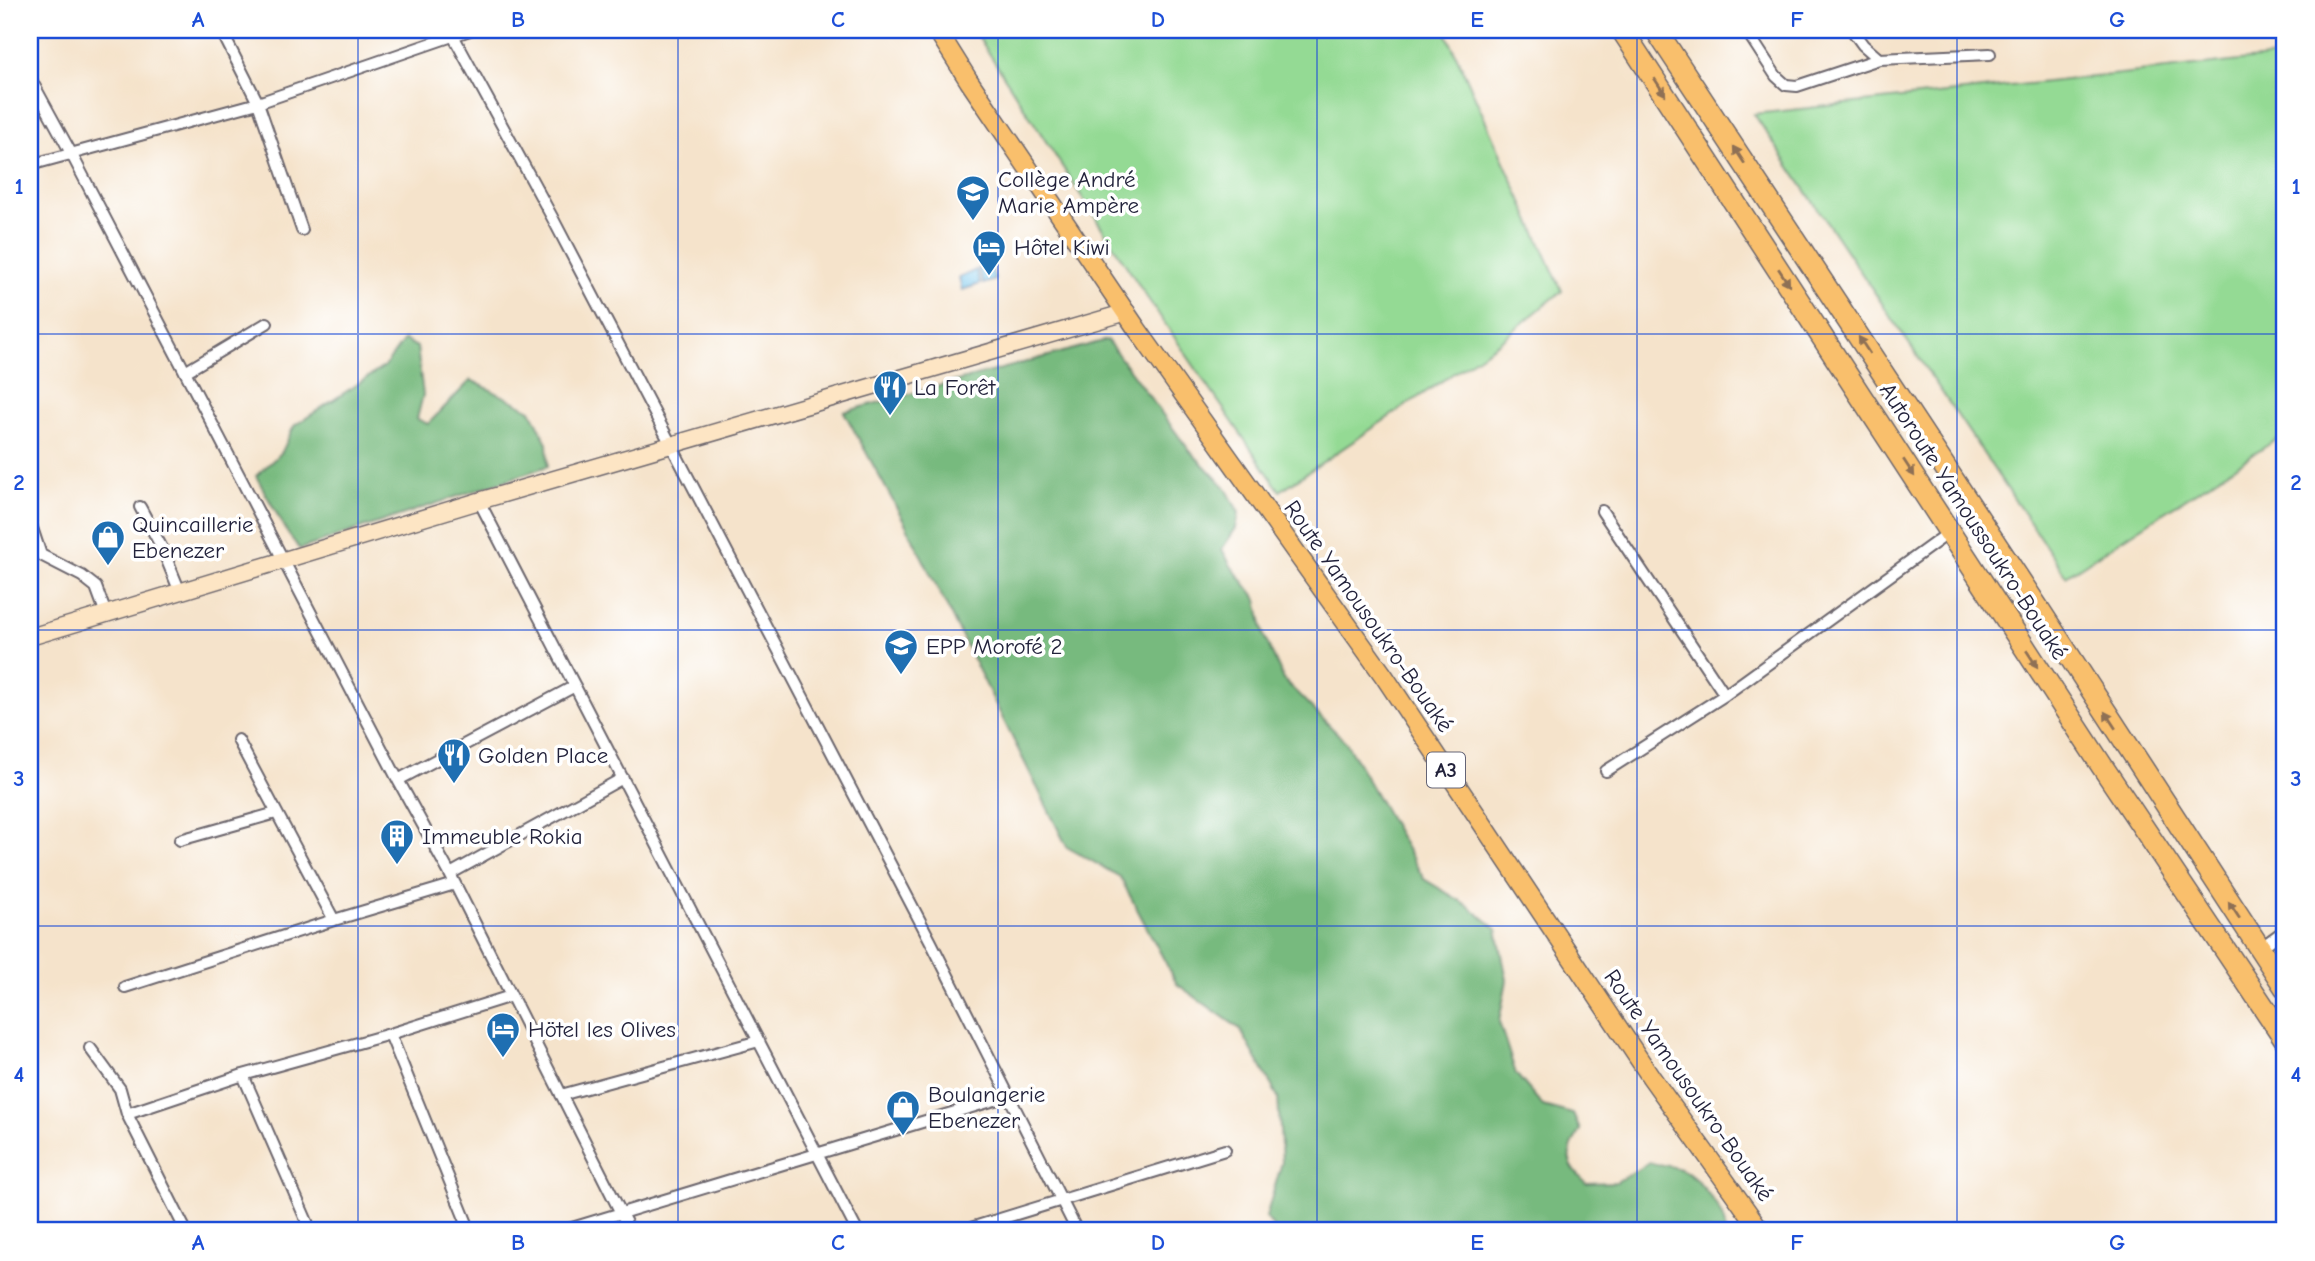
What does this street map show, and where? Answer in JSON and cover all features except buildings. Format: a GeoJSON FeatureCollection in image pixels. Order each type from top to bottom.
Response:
{"type":"FeatureCollection","features":[{"type":"Feature","properties":{"kind":"highway","name":"Autoroute Yamoussoukro-Bouaké"},"geometry":{"type":"LineString","coordinates":[[1622,30],[2102,766],[2285,1039]]}},
{"type":"Feature","properties":{"kind":"highway","name":"Autoroute Yamoussoukro-Bouaké"},"geometry":{"type":"LineString","coordinates":[[1656,30],[2285,987]]}},
{"type":"Feature","properties":{"kind":"main road","name":"Route Yamousoukro-Bouaké"},"geometry":{"type":"LineString","coordinates":[[937,30],[1127,312],[1384,676],[1651,1077],[1760,1231]]}},
{"type":"Feature","properties":{"kind":"street"},"geometry":{"type":"LineString","coordinates":[[221,30],[258,103],[302,230]]}},
{"type":"Feature","properties":{"kind":"street"},"geometry":{"type":"LineString","coordinates":[[30,165],[258,103],[451,32],[470,30]]}},
{"type":"Feature","properties":{"kind":"street"},"geometry":{"type":"LineString","coordinates":[[1746,30],[1776,76],[1786,85],[1797,86],[1879,59],[1990,54]]}},
{"type":"Feature","properties":{"kind":"street"},"geometry":{"type":"LineString","coordinates":[[1852,30],[1863,45],[1879,59]]}},
{"type":"Feature","properties":{"kind":"street"},"geometry":{"type":"LineString","coordinates":[[451,32],[552,217],[925,930],[1077,1231]]}},
{"type":"Feature","properties":{"kind":"street"},"geometry":{"type":"LineString","coordinates":[[30,78],[398,780],[453,879],[630,1231]]}},
{"type":"Feature","properties":{"kind":"street"},"geometry":{"type":"LineString","coordinates":[[30,637],[480,501],[1127,312]]}},
{"type":"Feature","properties":{"kind":"street"},"geometry":{"type":"LineString","coordinates":[[185,372],[267,323]]}},
{"type":"Feature","properties":{"kind":"street"},"geometry":{"type":"LineString","coordinates":[[480,501],[857,1231]]}},
{"type":"Feature","properties":{"kind":"street"},"geometry":{"type":"LineString","coordinates":[[140,507],[162,548],[180,592]]}},
{"type":"Feature","properties":{"kind":"street"},"geometry":{"type":"LineString","coordinates":[[1602,511],[1725,695]]}},
{"type":"Feature","properties":{"kind":"street"},"geometry":{"type":"LineString","coordinates":[[30,522],[41,555],[82,576],[96,587],[106,614]]}},
{"type":"Feature","properties":{"kind":"street"},"geometry":{"type":"LineString","coordinates":[[1606,771],[1725,695],[1950,532]]}},
{"type":"Feature","properties":{"kind":"street"},"geometry":{"type":"LineString","coordinates":[[398,780],[575,686]]}},
{"type":"Feature","properties":{"kind":"street"},"geometry":{"type":"LineString","coordinates":[[238,740],[334,920]]}},
{"type":"Feature","properties":{"kind":"street"},"geometry":{"type":"LineString","coordinates":[[125,987],[453,879],[623,778]]}},
{"type":"Feature","properties":{"kind":"street"},"geometry":{"type":"LineString","coordinates":[[180,839],[276,813]]}},
{"type":"Feature","properties":{"kind":"street"},"geometry":{"type":"LineString","coordinates":[[2259,949],[2285,930]]}},
{"type":"Feature","properties":{"kind":"street"},"geometry":{"type":"LineString","coordinates":[[127,1114],[243,1075],[390,1034],[511,996]]}},
{"type":"Feature","properties":{"kind":"street"},"geometry":{"type":"LineString","coordinates":[[390,1034],[470,1231]]}},
{"type":"Feature","properties":{"kind":"street"},"geometry":{"type":"LineString","coordinates":[[562,1095],[759,1041]]}},
{"type":"Feature","properties":{"kind":"street"},"geometry":{"type":"LineString","coordinates":[[90,1048],[120,1089],[127,1114],[186,1231]]}},
{"type":"Feature","properties":{"kind":"street"},"geometry":{"type":"LineString","coordinates":[[243,1075],[312,1231]]}},
{"type":"Feature","properties":{"kind":"street"},"geometry":{"type":"LineString","coordinates":[[562,1231],[1009,1096]]}},
{"type":"Feature","properties":{"kind":"street"},"geometry":{"type":"LineString","coordinates":[[961,1231],[1225,1150]]}},
{"type":"Feature","properties":{"kind":"green space"},"geometry":{"type":"Polygon","coordinates":[[[974,30],[1445,30],[1562,291],[1498,343],[1280,491],[1144,293],[974,30]]]}},
{"type":"Feature","properties":{"kind":"green space"},"geometry":{"type":"Polygon","coordinates":[[[2285,56],[2285,434],[2066,576],[1754,114],[2285,56]]]}},
{"type":"Feature","properties":{"kind":"green space"},"geometry":{"type":"Polygon","coordinates":[[[404,340],[417,347],[423,395],[417,419],[428,424],[471,380],[531,410],[547,443],[548,466],[300,549],[288,534],[256,476],[282,452],[294,426],[385,366],[404,340]]]}},
{"type":"Feature","properties":{"kind":"green space"},"geometry":{"type":"Polygon","coordinates":[[[1107,340],[1190,451],[1226,488],[1239,513],[1236,528],[1222,549],[1231,566],[1257,599],[1264,636],[1284,680],[1346,742],[1424,879],[1467,905],[1497,929],[1507,980],[1499,1022],[1516,1074],[1543,1106],[1573,1114],[1580,1130],[1570,1152],[1574,1169],[1586,1183],[1616,1182],[1649,1163],[1678,1168],[1696,1180],[1711,1197],[1722,1215],[1725,1231],[1276,1231],[1266,1217],[1282,1162],[1278,1097],[1240,1029],[1177,984],[1120,877],[1067,847],[904,521],[844,412],[1107,340]]]}},
{"type":"Feature","properties":{"kind":"water"},"geometry":{"type":"Polygon","coordinates":[[[990,264],[995,280],[983,284],[978,268],[990,264]]]}},
{"type":"Feature","properties":{"kind":"water"},"geometry":{"type":"Polygon","coordinates":[[[976,270],[980,284],[962,290],[959,278],[976,270]]]}},
{"type":"Feature","properties":{"kind":"place","name":"Collège André Marie Ampère"},"geometry":{"type":"Point","coordinates":[973,222]}},
{"type":"Feature","properties":{"kind":"place","name":"Hôtel Kiwi"},"geometry":{"type":"Point","coordinates":[989,277]}},
{"type":"Feature","properties":{"kind":"place","name":"La Forêt"},"geometry":{"type":"Point","coordinates":[890,417]}},
{"type":"Feature","properties":{"kind":"place","name":"Quincaillerie Ebenezer"},"geometry":{"type":"Point","coordinates":[108,567]}},
{"type":"Feature","properties":{"kind":"place","name":"EPP Morofé 2"},"geometry":{"type":"Point","coordinates":[901,676]}},
{"type":"Feature","properties":{"kind":"place","name":"Golden Place"},"geometry":{"type":"Point","coordinates":[454,785]}},
{"type":"Feature","properties":{"kind":"place","name":"Immeuble Rokia"},"geometry":{"type":"Point","coordinates":[397,866]}},
{"type":"Feature","properties":{"kind":"place","name":"Hötel les Olives"},"geometry":{"type":"Point","coordinates":[503,1059]}},
{"type":"Feature","properties":{"kind":"place","name":"Boulangerie Ebenezer"},"geometry":{"type":"Point","coordinates":[903,1137]}}]}
